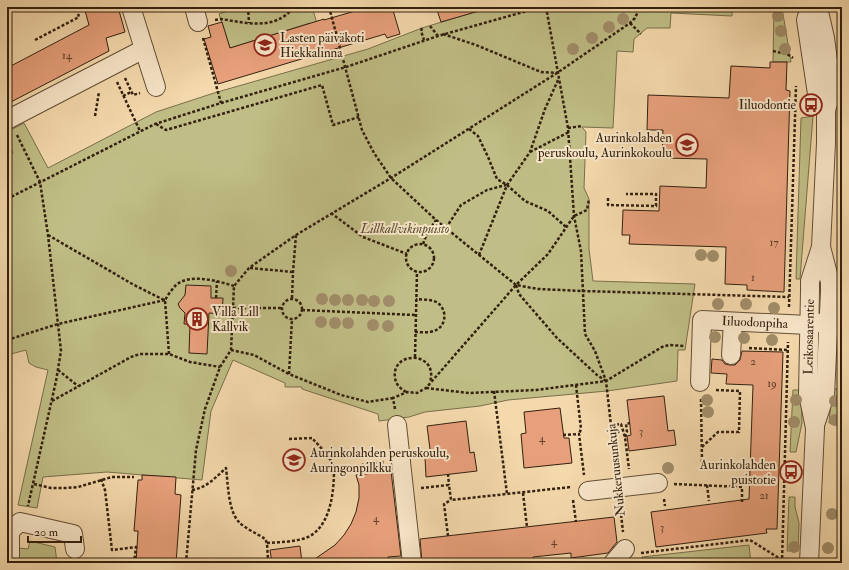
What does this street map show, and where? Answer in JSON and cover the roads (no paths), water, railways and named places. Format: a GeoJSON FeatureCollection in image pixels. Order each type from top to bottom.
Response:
{"type":"FeatureCollection","features":[{"type":"Feature","properties":{"kind":"street"},"geometry":{"type":"LineString","coordinates":[[131,7],[156,87]]}},
{"type":"Feature","properties":{"kind":"street","name":"Leikosaarentie"},"geometry":{"type":"LineString","coordinates":[[809,563],[815,428],[808,394],[808,325],[810,281],[821,247],[826,143],[826,110],[831,94],[828,56],[820,16],[811,7]]}},
{"type":"Feature","properties":{"kind":"street"},"geometry":{"type":"LineString","coordinates":[[11,126],[144,49]]}},
{"type":"Feature","properties":{"kind":"street","name":"Leikosaarentie"},"geometry":{"type":"LineString","coordinates":[[815,428],[825,395],[835,342],[835,321],[830,282],[821,247]]}},
{"type":"Feature","properties":{"kind":"street","name":"Iiluodonpiha"},"geometry":{"type":"LineString","coordinates":[[700,386],[702,320],[808,325]]}},
{"type":"Feature","properties":{"kind":"street"},"geometry":{"type":"LineString","coordinates":[[808,325],[835,321]]}},
{"type":"Feature","properties":{"kind":"street"},"geometry":{"type":"LineString","coordinates":[[731,355],[733,322]]}},
{"type":"Feature","properties":{"kind":"street"},"geometry":{"type":"LineString","coordinates":[[808,325],[835,342]]}},
{"type":"Feature","properties":{"kind":"street"},"geometry":{"type":"LineString","coordinates":[[397,425],[412,563]]}},
{"type":"Feature","properties":{"kind":"street"},"geometry":{"type":"LineString","coordinates":[[582,488],[618,488],[658,483]]}},
{"type":"Feature","properties":{"kind":"street"},"geometry":{"type":"LineString","coordinates":[[10,563],[12,527],[73,534],[75,549]]}},
{"type":"Feature","properties":{"kind":"place","name":"Lasten päiväkoti Hiekkalinna"},"geometry":{"type":"Point","coordinates":[265,45]}},
{"type":"Feature","properties":{"kind":"place","name":"Iiluodontie"},"geometry":{"type":"Point","coordinates":[811,105]}},
{"type":"Feature","properties":{"kind":"place","name":"Aurinkolahden peruskoulu, Aurinkokoulu"},"geometry":{"type":"Point","coordinates":[687,145]}},
{"type":"Feature","properties":{"kind":"place","name":"Villa Lill Kallvik"},"geometry":{"type":"Point","coordinates":[197,319]}},
{"type":"Feature","properties":{"kind":"place","name":"Aurinkolahden peruskoulu, Auringonpilkku"},"geometry":{"type":"Point","coordinates":[294,460]}},
{"type":"Feature","properties":{"kind":"place","name":"Aurinkolahden puistotie"},"geometry":{"type":"Point","coordinates":[791,472]}},
{"type":"Feature","properties":{"kind":"park label","name":"Lillkallvikinpuisto"},"geometry":{"type":"Point","coordinates":[405,229]}}]}
